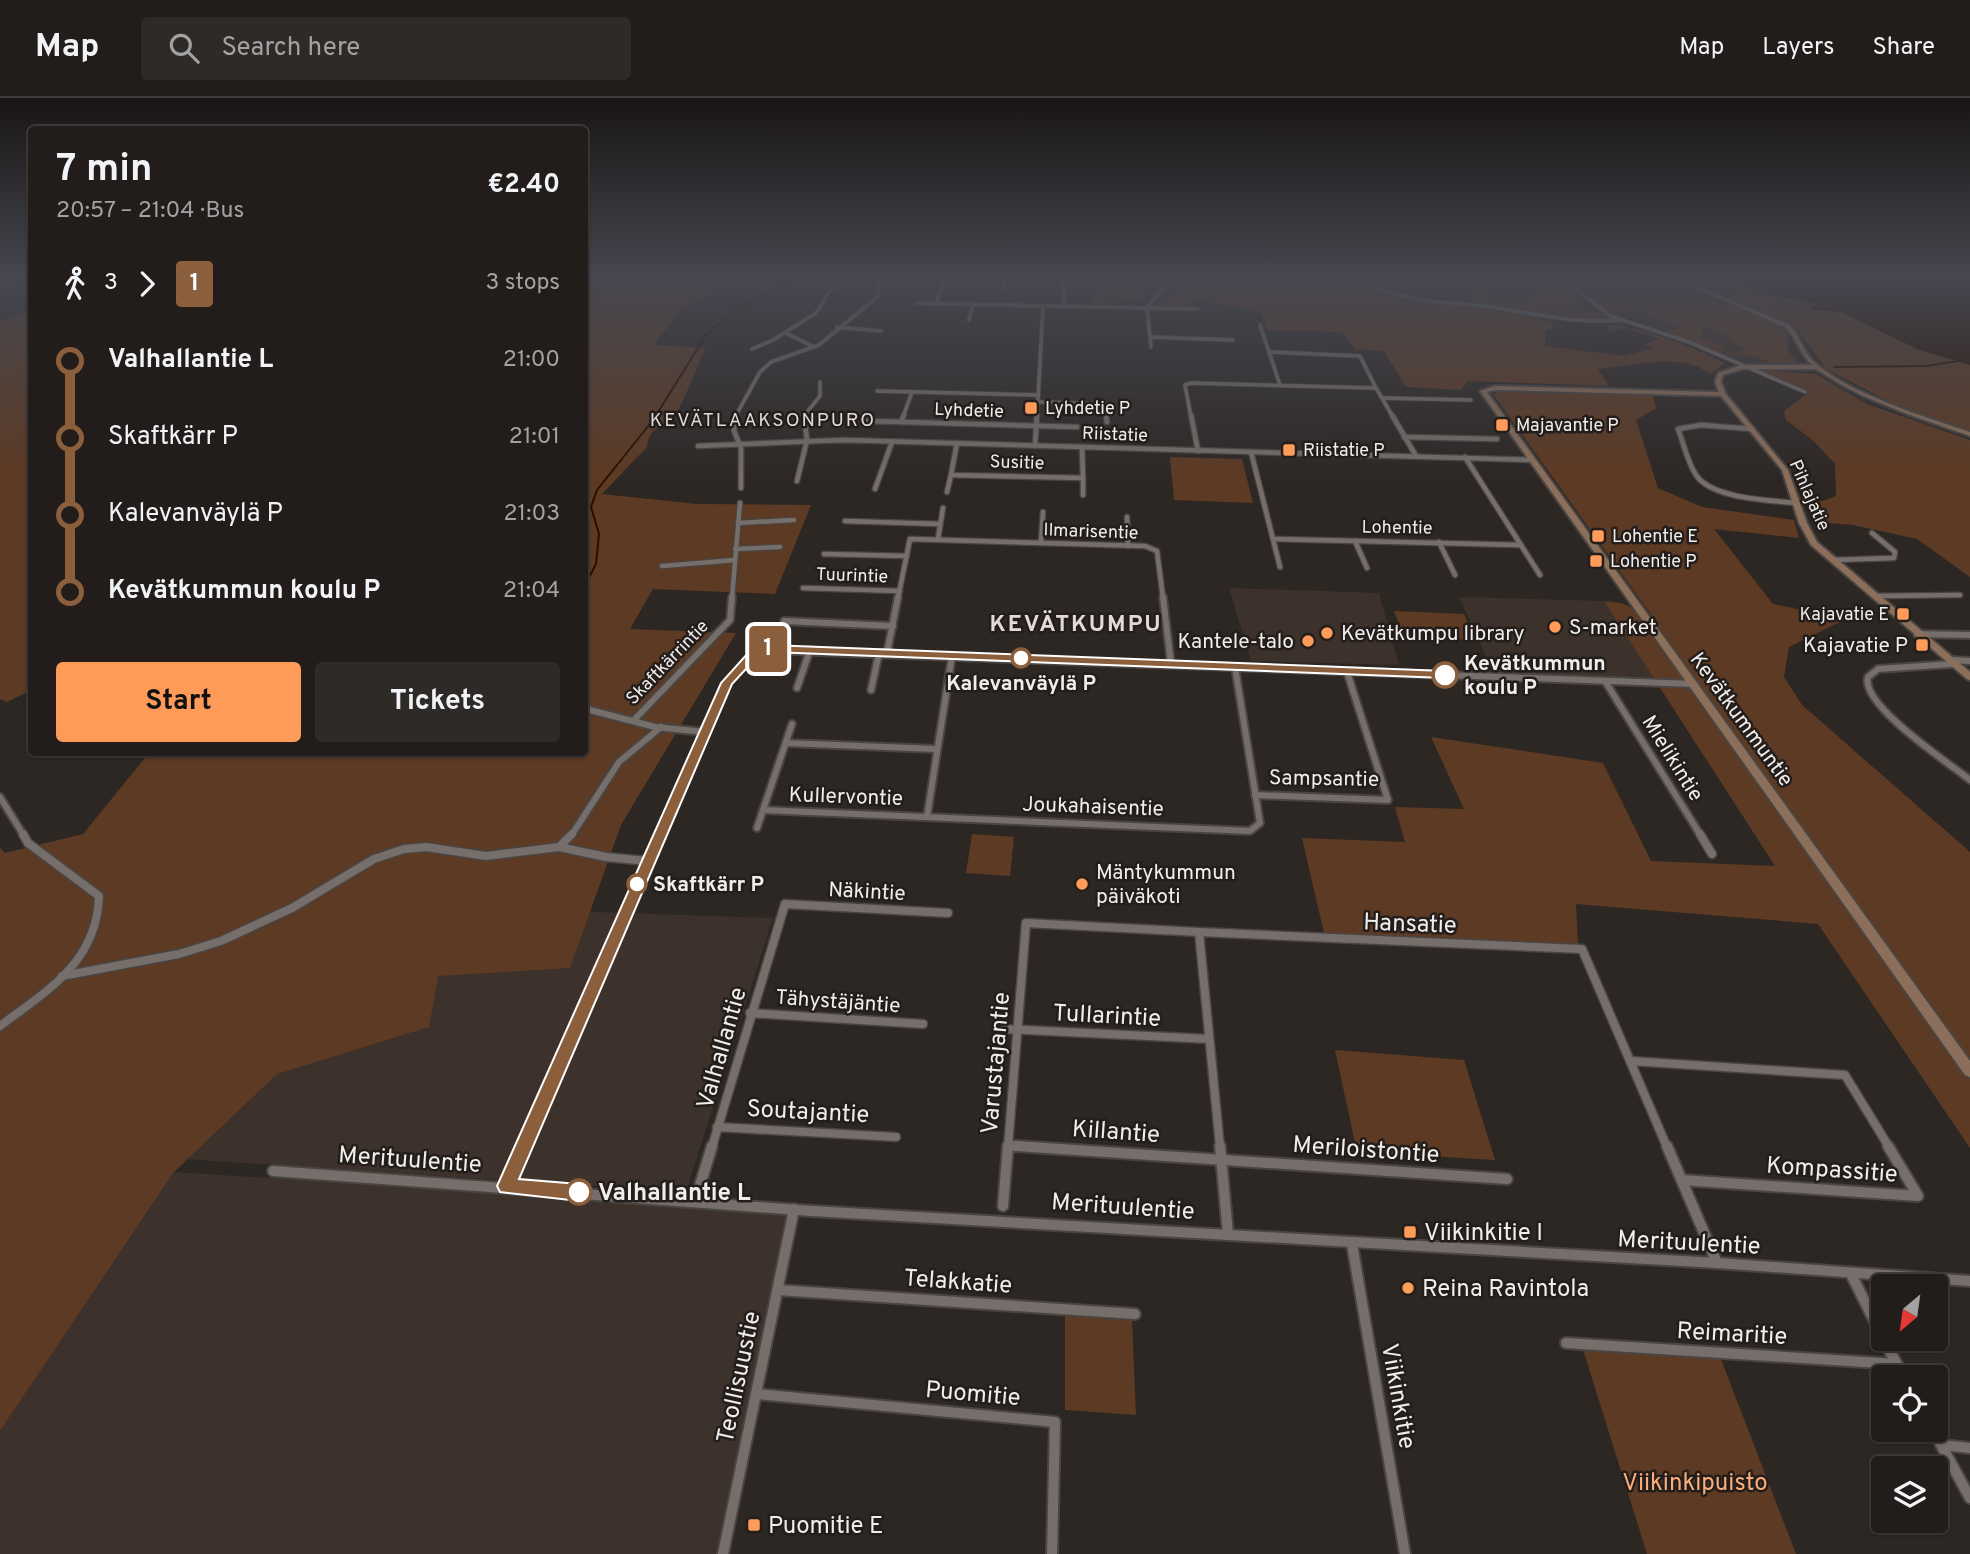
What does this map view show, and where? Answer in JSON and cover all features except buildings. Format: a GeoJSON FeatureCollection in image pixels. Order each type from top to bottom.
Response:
{"type":"FeatureCollection","features":[{"type":"Feature","properties":{"kind":"street"},"geometry":{"type":"LineString","coordinates":[[752,349],[760,345]]}},
{"type":"Feature","properties":{"kind":"street"},"geometry":{"type":"LineString","coordinates":[[810,345],[814,347]]}},
{"type":"Feature","properties":{"kind":"street"},"geometry":{"type":"LineString","coordinates":[[741,488],[741,448],[734,419],[765,365],[816,345]]}},
{"type":"Feature","properties":{"kind":"street"},"geometry":{"type":"LineString","coordinates":[[1035,446],[1041,345]]}},
{"type":"Feature","properties":{"kind":"street"},"geometry":{"type":"LineString","coordinates":[[1267,345],[1280,385]]}},
{"type":"Feature","properties":{"kind":"street"},"geometry":{"type":"LineString","coordinates":[[1695,345],[1805,392]]}},
{"type":"Feature","properties":{"kind":"street"},"geometry":{"type":"LineString","coordinates":[[1802,345],[1807,357],[1818,367],[1894,407],[1970,434]]}},
{"type":"Feature","properties":{"kind":"street"},"geometry":{"type":"LineString","coordinates":[[1269,352],[1360,356],[1416,456]]}},
{"type":"Feature","properties":{"kind":"street"},"geometry":{"type":"LineString","coordinates":[[1723,394],[1718,382],[1720,374],[1742,367],[1818,367]]}},
{"type":"Feature","properties":{"kind":"street"},"geometry":{"type":"LineString","coordinates":[[797,481],[807,440],[803,416],[820,397],[820,382]]}},
{"type":"Feature","properties":{"kind":"street"},"geometry":{"type":"LineString","coordinates":[[1198,451],[1187,384],[1376,388]]}},
{"type":"Feature","properties":{"kind":"street","name":"Kevätkummuntie"},"geometry":{"type":"LineString","coordinates":[[1723,394],[1485,390],[1531,460],[1970,1071]]}},
{"type":"Feature","properties":{"kind":"street","name":"Lyhdetie"},"geometry":{"type":"LineString","coordinates":[[877,391],[1038,395]]}},
{"type":"Feature","properties":{"kind":"street","name":"Lyhdetie"},"geometry":{"type":"LineString","coordinates":[[901,422],[912,392]]}},
{"type":"Feature","properties":{"kind":"street","name":"Pihlajatie"},"geometry":{"type":"LineString","coordinates":[[1723,394],[1785,470],[1810,538],[1873,596],[1970,677]]}},
{"type":"Feature","properties":{"kind":"street"},"geometry":{"type":"LineString","coordinates":[[1382,398],[1471,400]]}},
{"type":"Feature","properties":{"kind":"street"},"geometry":{"type":"LineString","coordinates":[[1038,402],[1105,404],[1107,422]]}},
{"type":"Feature","properties":{"kind":"street","name":"Lyhdetie"},"geometry":{"type":"LineString","coordinates":[[867,421],[1077,427]]}},
{"type":"Feature","properties":{"kind":"street"},"geometry":{"type":"LineString","coordinates":[[1752,429],[1701,425],[1678,429],[1700,480],[1713,488],[1737,495],[1795,503]]}},
{"type":"Feature","properties":{"kind":"street"},"geometry":{"type":"LineString","coordinates":[[1404,437],[1497,439]]}},
{"type":"Feature","properties":{"kind":"street","name":"Riistatie"},"geometry":{"type":"LineString","coordinates":[[698,446],[807,440],[1531,460]]}},
{"type":"Feature","properties":{"kind":"street"},"geometry":{"type":"LineString","coordinates":[[875,489],[892,442]]}},
{"type":"Feature","properties":{"kind":"street"},"geometry":{"type":"LineString","coordinates":[[947,492],[957,443]]}},
{"type":"Feature","properties":{"kind":"street"},"geometry":{"type":"LineString","coordinates":[[1082,447],[1083,495]]}},
{"type":"Feature","properties":{"kind":"street"},"geometry":{"type":"LineString","coordinates":[[1251,452],[1280,567]]}},
{"type":"Feature","properties":{"kind":"street"},"geometry":{"type":"LineString","coordinates":[[1465,457],[1540,575]]}},
{"type":"Feature","properties":{"kind":"street","name":"Susitie"},"geometry":{"type":"LineString","coordinates":[[951,475],[1083,478]]}},
{"type":"Feature","properties":{"kind":"street","name":"Skaftkärrintie"},"geometry":{"type":"LineString","coordinates":[[634,720],[730,620],[740,503]]}},
{"type":"Feature","properties":{"kind":"street"},"geometry":{"type":"LineString","coordinates":[[937,539],[943,508]]}},
{"type":"Feature","properties":{"kind":"street"},"geometry":{"type":"LineString","coordinates":[[1041,543],[1043,512]]}},
{"type":"Feature","properties":{"kind":"street"},"geometry":{"type":"LineString","coordinates":[[1127,517],[1128,546]]}},
{"type":"Feature","properties":{"kind":"street"},"geometry":{"type":"LineString","coordinates":[[738,523],[794,520]]}},
{"type":"Feature","properties":{"kind":"street"},"geometry":{"type":"LineString","coordinates":[[845,520],[940,524]]}},
{"type":"Feature","properties":{"kind":"street"},"geometry":{"type":"LineString","coordinates":[[871,690],[893,626],[914,523]]}},
{"type":"Feature","properties":{"kind":"street"},"geometry":{"type":"LineString","coordinates":[[1833,560],[1894,558],[1895,552],[1872,533]]}},
{"type":"Feature","properties":{"kind":"street","name":"Ilmarisentie"},"geometry":{"type":"LineString","coordinates":[[910,539],[1145,546],[1157,551],[1171,664]]}},
{"type":"Feature","properties":{"kind":"street","name":"Lohentie"},"geometry":{"type":"LineString","coordinates":[[1273,539],[1521,545]]}},
{"type":"Feature","properties":{"kind":"street"},"geometry":{"type":"LineString","coordinates":[[1355,541],[1367,568]]}},
{"type":"Feature","properties":{"kind":"street"},"geometry":{"type":"LineString","coordinates":[[1439,542],[1455,575]]}},
{"type":"Feature","properties":{"kind":"street"},"geometry":{"type":"LineString","coordinates":[[735,549],[780,547]]}},
{"type":"Feature","properties":{"kind":"street"},"geometry":{"type":"LineString","coordinates":[[824,554],[907,556]]}},
{"type":"Feature","properties":{"kind":"street"},"geometry":{"type":"LineString","coordinates":[[662,566],[735,560]]}},
{"type":"Feature","properties":{"kind":"street","name":"Tuurintie"},"geometry":{"type":"LineString","coordinates":[[803,587],[900,591]]}},
{"type":"Feature","properties":{"kind":"street"},"geometry":{"type":"LineString","coordinates":[[1873,596],[1960,595]]}},
{"type":"Feature","properties":{"kind":"street"},"geometry":{"type":"LineString","coordinates":[[785,621],[893,626]]}},
{"type":"Feature","properties":{"kind":"street"},"geometry":{"type":"LineString","coordinates":[[1917,634],[1970,635]]}},
{"type":"Feature","properties":{"kind":"street"},"geometry":{"type":"LineString","coordinates":[[506,1186],[727,683],[752,655],[769,649],[810,650],[1693,684]]}},
{"type":"Feature","properties":{"kind":"street"},"geometry":{"type":"LineString","coordinates":[[797,688],[810,650]]}},
{"type":"Feature","properties":{"kind":"street"},"geometry":{"type":"LineString","coordinates":[[927,817],[952,656]]}},
{"type":"Feature","properties":{"kind":"street"},"geometry":{"type":"LineString","coordinates":[[1970,661],[1878,669],[1870,673],[1866,681],[1868,690],[1886,711],[1970,780]]}},
{"type":"Feature","properties":{"kind":"street","name":"Joukahaisentie"},"geometry":{"type":"LineString","coordinates":[[927,817],[1250,831],[1259,823],[1236,667]]}},
{"type":"Feature","properties":{"kind":"street","name":"Sampsantie"},"geometry":{"type":"LineString","coordinates":[[1255,794],[1388,800],[1347,672]]}},
{"type":"Feature","properties":{"kind":"street","name":"Mielikintie"},"geometry":{"type":"LineString","coordinates":[[1605,681],[1712,854]]}},
{"type":"Feature","properties":{"kind":"street"},"geometry":{"type":"LineString","coordinates":[[588,709],[661,727],[705,732]]}},
{"type":"Feature","properties":{"kind":"street","name":"Kullervontie"},"geometry":{"type":"LineString","coordinates":[[757,828],[792,724]]}},
{"type":"Feature","properties":{"kind":"street","name":"Skaftkärrintie"},"geometry":{"type":"LineString","coordinates":[[559,846],[578,829],[606,778],[661,727]]}},
{"type":"Feature","properties":{"kind":"street"},"geometry":{"type":"LineString","coordinates":[[786,743],[936,749]]}},
{"type":"Feature","properties":{"kind":"street"},"geometry":{"type":"LineString","coordinates":[[0,797],[27,843],[99,896],[101,916],[96,933],[62,976],[0,1026]]}},
{"type":"Feature","properties":{"kind":"street","name":"Kullervontie"},"geometry":{"type":"LineString","coordinates":[[763,810],[927,817]]}},
{"type":"Feature","properties":{"kind":"street"},"geometry":{"type":"LineString","coordinates":[[62,976],[179,954],[220,941],[292,908],[374,859],[404,849],[426,847],[486,856],[559,846],[606,857],[648,861]]}},
{"type":"Feature","properties":{"kind":"street","name":"Näkintie"},"geometry":{"type":"LineString","coordinates":[[785,904],[948,913]]}},
{"type":"Feature","properties":{"kind":"street","name":"Valhallantie"},"geometry":{"type":"LineString","coordinates":[[695,1202],[785,904]]}},
{"type":"Feature","properties":{"kind":"street","name":"Varustajantie"},"geometry":{"type":"LineString","coordinates":[[1003,1206],[1026,923],[1199,932]]}},
{"type":"Feature","properties":{"kind":"street"},"geometry":{"type":"LineString","coordinates":[[1199,932],[1228,1234]]}},
{"type":"Feature","properties":{"kind":"street","name":"Hansatie"},"geometry":{"type":"LineString","coordinates":[[1199,932],[1582,950],[1717,1264]]}},
{"type":"Feature","properties":{"kind":"street","name":"Tähystäjäntie"},"geometry":{"type":"LineString","coordinates":[[750,1013],[923,1024]]}},
{"type":"Feature","properties":{"kind":"street","name":"Tullarintie"},"geometry":{"type":"LineString","coordinates":[[1004,1029],[1209,1039]]}},
{"type":"Feature","properties":{"kind":"street","name":"Kompassitie"},"geometry":{"type":"LineString","coordinates":[[1631,1061],[1845,1075],[1918,1196],[1682,1180]]}},
{"type":"Feature","properties":{"kind":"street","name":"Soutajantie"},"geometry":{"type":"LineString","coordinates":[[717,1127],[896,1137]]}},
{"type":"Feature","properties":{"kind":"street","name":"Killantie"},"geometry":{"type":"LineString","coordinates":[[1007,1145],[1222,1159]]}},
{"type":"Feature","properties":{"kind":"street","name":"Meriloistontie"},"geometry":{"type":"LineString","coordinates":[[1222,1159],[1507,1179]]}},
{"type":"Feature","properties":{"kind":"street","name":"Merituulentie"},"geometry":{"type":"LineString","coordinates":[[273,1171],[794,1209],[1717,1264],[1970,1282]]}},
{"type":"Feature","properties":{"kind":"street","name":"Teollisuustie"},"geometry":{"type":"LineString","coordinates":[[723,1554],[794,1209]]}},
{"type":"Feature","properties":{"kind":"street","name":"Viikinkitie"},"geometry":{"type":"LineString","coordinates":[[1352,1244],[1405,1554]]}},
{"type":"Feature","properties":{"kind":"street"},"geometry":{"type":"LineString","coordinates":[[1851,1274],[1871,1314]]}},
{"type":"Feature","properties":{"kind":"street","name":"Telakkatie"},"geometry":{"type":"LineString","coordinates":[[778,1290],[1135,1314]]}},
{"type":"Feature","properties":{"kind":"street","name":"Reimaritie"},"geometry":{"type":"LineString","coordinates":[[1566,1343],[1896,1364]]}},
{"type":"Feature","properties":{"kind":"street"},"geometry":{"type":"LineString","coordinates":[[1890,1351],[1896,1364]]}},
{"type":"Feature","properties":{"kind":"street","name":"Puomitie"},"geometry":{"type":"LineString","coordinates":[[757,1394],[1055,1422],[1052,1554]]}},
{"type":"Feature","properties":{"kind":"street"},"geometry":{"type":"LineString","coordinates":[[1940,1442],[1970,1498]]}},
{"type":"Feature","properties":{"kind":"street"},"geometry":{"type":"LineString","coordinates":[[1942,1445],[1970,1448]]}},
{"type":"Feature","properties":{"kind":"shaded area"},"geometry":{"type":"Polygon","coordinates":[[[1698,345],[1790,345],[1790,351],[1802,365],[1744,364],[1698,345]]]}},
{"type":"Feature","properties":{"kind":"shaded area"},"geometry":{"type":"Polygon","coordinates":[[[1909,345],[1970,345],[1970,365],[1909,345]]]}},
{"type":"Feature","properties":{"kind":"shaded area"},"geometry":{"type":"Polygon","coordinates":[[[1229,588],[1379,593],[1399,665],[1251,661],[1229,588]]]}},
{"type":"Feature","properties":{"kind":"shaded area"},"geometry":{"type":"Polygon","coordinates":[[[1459,597],[1604,601],[1661,687],[1497,680],[1459,597]]]}},
{"type":"Feature","properties":{"kind":"shaded area"},"geometry":{"type":"Polygon","coordinates":[[[360,904],[773,918],[686,1192],[184,1159],[360,904]]]}},
{"type":"Feature","properties":{"kind":"shaded area"},"geometry":{"type":"Polygon","coordinates":[[[174,1172],[793,1211],[722,1554],[0,1554],[0,1431],[174,1172]]]}},
{"type":"Feature","properties":{"kind":"green space"},"geometry":{"type":"Polygon","coordinates":[[[0,345],[28,345],[28,692],[7,702],[0,699],[0,345]]]}},
{"type":"Feature","properties":{"kind":"green space"},"geometry":{"type":"Polygon","coordinates":[[[588,345],[706,348],[675,415],[651,434],[647,447],[602,494],[696,504],[811,505],[775,594],[653,589],[630,629],[736,633],[621,825],[570,968],[438,976],[429,1027],[277,1074],[174,1172],[0,1431],[0,848],[5,853],[83,834],[147,756],[588,756],[588,345]]]}},
{"type":"Feature","properties":{"kind":"green space"},"geometry":{"type":"Polygon","coordinates":[[[1352,345],[1545,345],[1625,356],[1652,348],[1646,345],[1685,345],[1725,363],[1710,374],[1699,367],[1671,362],[1598,369],[1609,386],[1468,381],[1461,390],[1406,387],[1384,351],[1355,349],[1352,345]]]}},
{"type":"Feature","properties":{"kind":"green space"},"geometry":{"type":"Polygon","coordinates":[[[1696,345],[1725,347],[1720,354],[1696,345]]]}},
{"type":"Feature","properties":{"kind":"green space"},"geometry":{"type":"Polygon","coordinates":[[[1738,345],[1788,345],[1788,351],[1796,363],[1772,363],[1755,356],[1731,355],[1746,349],[1738,345]]]}},
{"type":"Feature","properties":{"kind":"green space"},"geometry":{"type":"Polygon","coordinates":[[[1809,345],[1970,345],[1970,431],[1896,405],[1826,369],[1809,345]]]}},
{"type":"Feature","properties":{"kind":"green space"},"geometry":{"type":"Polygon","coordinates":[[[1759,370],[1816,374],[1867,404],[1970,440],[1970,577],[1917,539],[1853,525],[1816,522],[1808,502],[1823,501],[1836,496],[1835,464],[1814,441],[1786,420],[1784,411],[1809,392],[1759,370]]]}},
{"type":"Feature","properties":{"kind":"green space"},"geometry":{"type":"Polygon","coordinates":[[[1493,394],[1653,395],[1656,408],[1636,420],[1658,488],[1702,507],[1794,520],[1799,538],[1714,529],[1773,604],[1846,619],[1789,647],[1784,677],[1802,705],[1970,852],[1970,1148],[1818,924],[1576,904],[1578,944],[1324,933],[1302,838],[1405,842],[1395,807],[1464,809],[1431,737],[1603,763],[1651,861],[1775,866],[1604,601],[1621,603],[1652,616],[1493,394]]]}},
{"type":"Feature","properties":{"kind":"green space"},"geometry":{"type":"Polygon","coordinates":[[[1170,457],[1242,459],[1253,503],[1174,500],[1170,457]]]}},
{"type":"Feature","properties":{"kind":"green space"},"geometry":{"type":"Polygon","coordinates":[[[1394,611],[1464,614],[1476,640],[1404,637],[1394,611]]]}},
{"type":"Feature","properties":{"kind":"green space"},"geometry":{"type":"Polygon","coordinates":[[[972,834],[1014,837],[1010,876],[966,873],[972,834]]]}},
{"type":"Feature","properties":{"kind":"green space"},"geometry":{"type":"Polygon","coordinates":[[[1335,1050],[1464,1060],[1495,1160],[1357,1152],[1335,1050]]]}},
{"type":"Feature","properties":{"kind":"green space"},"geometry":{"type":"Polygon","coordinates":[[[1065,1315],[1132,1320],[1136,1415],[1065,1410],[1065,1315]]]}},
{"type":"Feature","properties":{"kind":"green space","name":"Viikinkipuisto"},"geometry":{"type":"Polygon","coordinates":[[[1581,1343],[1717,1349],[1796,1554],[1647,1554],[1581,1343]]]}},
{"type":"Feature","properties":{"kind":"waterway"},"geometry":{"type":"LineString","coordinates":[[655,417],[700,345]]}},
{"type":"Feature","properties":{"kind":"waterway"},"geometry":{"type":"LineString","coordinates":[[1834,367],[1926,366],[1958,361]]}},
{"type":"Feature","properties":{"kind":"waterway"},"geometry":{"type":"LineString","coordinates":[[588,579],[596,564],[599,534],[591,507],[597,490],[653,420]]}},
{"type":"Feature","properties":{"kind":"bus line","name":"1"},"geometry":{"type":"LineString","coordinates":[[579,1192],[506,1186],[651,850],[727,683],[752,655],[769,649],[1445,675]]}},
{"type":"Feature","properties":{"kind":"place","name":"Lyhdetie P"},"geometry":{"type":"Point","coordinates":[1031,408]}},
{"type":"Feature","properties":{"kind":"place","name":"Majavantie P"},"geometry":{"type":"Point","coordinates":[1502,425]}},
{"type":"Feature","properties":{"kind":"place","name":"Riistatie P"},"geometry":{"type":"Point","coordinates":[1289,450]}},
{"type":"Feature","properties":{"kind":"place","name":"Lohentie E"},"geometry":{"type":"Point","coordinates":[1598,536]}},
{"type":"Feature","properties":{"kind":"place","name":"Lohentie P"},"geometry":{"type":"Point","coordinates":[1596,561]}},
{"type":"Feature","properties":{"kind":"place","name":"Kajavatie E"},"geometry":{"type":"Point","coordinates":[1903,614]}},
{"type":"Feature","properties":{"kind":"place","name":"S-market"},"geometry":{"type":"Point","coordinates":[1555,627]}},
{"type":"Feature","properties":{"kind":"place","name":"Kevätkumpu library"},"geometry":{"type":"Point","coordinates":[1327,633]}},
{"type":"Feature","properties":{"kind":"place","name":"Kantele-talo"},"geometry":{"type":"Point","coordinates":[1308,641]}},
{"type":"Feature","properties":{"kind":"place","name":"Kajavatie P"},"geometry":{"type":"Point","coordinates":[1922,645]}},
{"type":"Feature","properties":{"kind":"place","name":"Kalevanväylä P"},"geometry":{"type":"Point","coordinates":[1021,658]}},
{"type":"Feature","properties":{"kind":"place","name":"Kevätkummun koulu P"},"geometry":{"type":"Point","coordinates":[1445,675]}},
{"type":"Feature","properties":{"kind":"place","name":"Skaftkärr P"},"geometry":{"type":"Point","coordinates":[637,884]}},
{"type":"Feature","properties":{"kind":"place","name":"Mäntykummun päiväkoti"},"geometry":{"type":"Point","coordinates":[1082,884]}},
{"type":"Feature","properties":{"kind":"place","name":"Valhallantie L"},"geometry":{"type":"Point","coordinates":[579,1192]}},
{"type":"Feature","properties":{"kind":"place","name":"Viikinkitie I"},"geometry":{"type":"Point","coordinates":[1410,1232]}},
{"type":"Feature","properties":{"kind":"place","name":"Reina Ravintola"},"geometry":{"type":"Point","coordinates":[1408,1288]}},
{"type":"Feature","properties":{"kind":"place","name":"Puomitie E"},"geometry":{"type":"Point","coordinates":[754,1525]}},
{"type":"Feature","properties":{"kind":"district","name":"KEVÄTLAAKSONPURO"},"geometry":{"type":"Point","coordinates":[763,419]}},
{"type":"Feature","properties":{"kind":"district","name":"KEVÄTKUMPU"},"geometry":{"type":"Point","coordinates":[1076,623]}}]}
